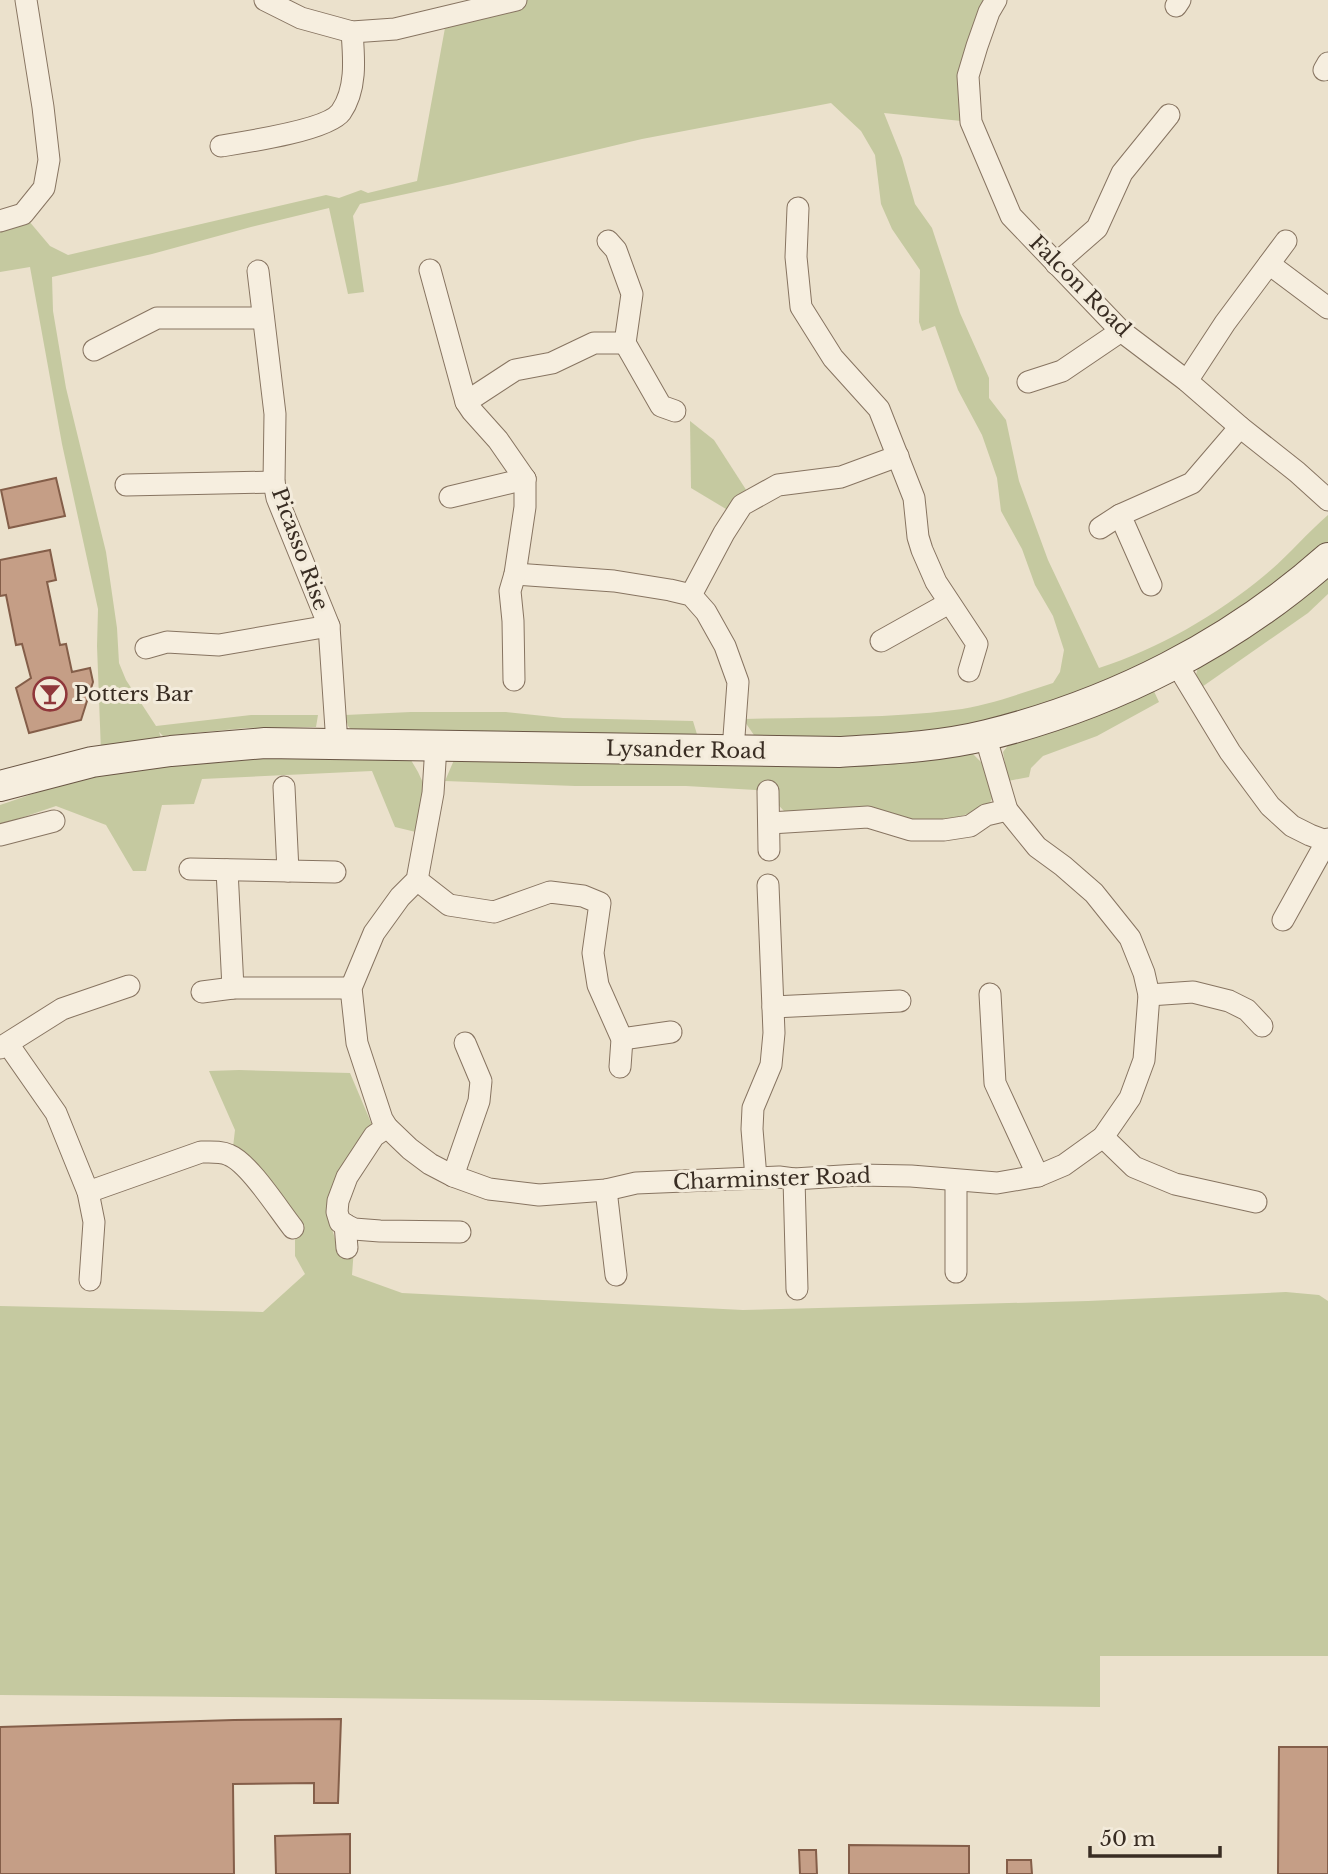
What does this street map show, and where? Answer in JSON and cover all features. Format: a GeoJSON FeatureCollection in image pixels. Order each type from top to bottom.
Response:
{"type":"FeatureCollection","features":[{"type":"Feature","properties":{"kind":"street"},"geometry":{"type":"LineString","coordinates":[[0,221],[23,214],[44,188],[49,160],[26,0]]}},
{"type":"Feature","properties":{"kind":"street"},"geometry":{"type":"LineString","coordinates":[[265,0],[302,18],[352,32],[395,29],[516,0]]}},
{"type":"Feature","properties":{"kind":"street","name":"Falcon Road"},"geometry":{"type":"LineString","coordinates":[[996,0],[989,12],[968,76],[971,122],[1011,216],[1121,331],[1187,381],[1297,471],[1328,500]]}},
{"type":"Feature","properties":{"kind":"street"},"geometry":{"type":"LineString","coordinates":[[221,146],[311,129],[340,114],[351,92],[354,62],[352,32]]}},
{"type":"Feature","properties":{"kind":"street"},"geometry":{"type":"LineString","coordinates":[[1056,264],[1097,228],[1122,173],[1170,115]]}},
{"type":"Feature","properties":{"kind":"street"},"geometry":{"type":"LineString","coordinates":[[798,208],[796,257],[801,307],[833,358],[879,409],[914,498],[922,550],[936,582],[976,644],[969,671]]}},
{"type":"Feature","properties":{"kind":"street"},"geometry":{"type":"LineString","coordinates":[[608,241],[616,250],[632,294],[625,343],[661,406],[675,411]]}},
{"type":"Feature","properties":{"kind":"street"},"geometry":{"type":"LineString","coordinates":[[1187,381],[1286,241]]}},
{"type":"Feature","properties":{"kind":"street"},"geometry":{"type":"LineString","coordinates":[[1269,264],[1328,308]]}},
{"type":"Feature","properties":{"kind":"street"},"geometry":{"type":"LineString","coordinates":[[430,270],[466,402],[498,440],[525,479],[525,507],[510,591],[514,680]]}},
{"type":"Feature","properties":{"kind":"street","name":"Picasso Rise"},"geometry":{"type":"LineString","coordinates":[[258,271],[275,414],[274,482],[277,498],[329,626],[337,744]]}},
{"type":"Feature","properties":{"kind":"street"},"geometry":{"type":"LineString","coordinates":[[94,350],[157,318],[263,318]]}},
{"type":"Feature","properties":{"kind":"street"},"geometry":{"type":"LineString","coordinates":[[1028,382],[1062,371],[1121,331]]}},
{"type":"Feature","properties":{"kind":"street"},"geometry":{"type":"LineString","coordinates":[[466,402],[515,370],[552,363],[594,344],[625,343]]}},
{"type":"Feature","properties":{"kind":"street"},"geometry":{"type":"LineString","coordinates":[[1100,528],[1120,515],[1192,483],[1240,427]]}},
{"type":"Feature","properties":{"kind":"street"},"geometry":{"type":"LineString","coordinates":[[691,595],[742,505],[778,485],[841,477],[900,461]]}},
{"type":"Feature","properties":{"kind":"street"},"geometry":{"type":"LineString","coordinates":[[450,497],[525,479]]}},
{"type":"Feature","properties":{"kind":"street"},"geometry":{"type":"LineString","coordinates":[[126,485],[274,482]]}},
{"type":"Feature","properties":{"kind":"street"},"geometry":{"type":"LineString","coordinates":[[1120,515],[1152,585]]}},
{"type":"Feature","properties":{"kind":"street","name":"Lysander Road"},"geometry":{"type":"LineString","coordinates":[[0,786],[92,762],[171,751],[265,743],[839,752],[933,744],[985,735],[1084,706],[1132,686],[1259,613],[1328,558]]}},
{"type":"Feature","properties":{"kind":"street"},"geometry":{"type":"LineString","coordinates":[[514,574],[614,581],[691,595],[706,611],[725,646],[738,682],[733,750]]}},
{"type":"Feature","properties":{"kind":"street"},"geometry":{"type":"LineString","coordinates":[[881,641],[949,603]]}},
{"type":"Feature","properties":{"kind":"street"},"geometry":{"type":"LineString","coordinates":[[146,648],[167,642],[219,645],[329,626]]}},
{"type":"Feature","properties":{"kind":"street"},"geometry":{"type":"LineString","coordinates":[[1176,663],[1230,752],[1270,806],[1292,826],[1327,840],[1283,920]]}},
{"type":"Feature","properties":{"kind":"street","name":"Charminster Road"},"geometry":{"type":"LineString","coordinates":[[417,880],[400,897],[373,933],[351,988],[357,1043],[387,1127],[430,1164],[453,1175],[489,1189],[539,1195],[606,1190],[636,1183],[779,1177],[794,1179],[858,1175],[997,1183],[1038,1176],[1063,1165],[1103,1136],[1130,1098],[1144,1060],[1149,995],[1144,973],[1130,938],[1094,893],[1037,847],[1007,810],[985,735]]}},
{"type":"Feature","properties":{"kind":"street"},"geometry":{"type":"LineString","coordinates":[[436,746],[433,793],[417,880],[449,905],[494,912],[550,892],[583,897],[600,903],[593,953],[598,985],[622,1039],[620,1067]]}},
{"type":"Feature","properties":{"kind":"street"},"geometry":{"type":"LineString","coordinates":[[284,787],[288,871]]}},
{"type":"Feature","properties":{"kind":"street"},"geometry":{"type":"LineString","coordinates":[[768,791],[769,850]]}},
{"type":"Feature","properties":{"kind":"street"},"geometry":{"type":"LineString","coordinates":[[770,823],[868,817],[911,830],[944,830],[970,826],[986,815],[1007,810]]}},
{"type":"Feature","properties":{"kind":"street"},"geometry":{"type":"LineString","coordinates":[[0,835],[54,821]]}},
{"type":"Feature","properties":{"kind":"street"},"geometry":{"type":"LineString","coordinates":[[190,869],[335,872]]}},
{"type":"Feature","properties":{"kind":"street"},"geometry":{"type":"LineString","coordinates":[[227,870],[233,988]]}},
{"type":"Feature","properties":{"kind":"street"},"geometry":{"type":"LineString","coordinates":[[756,1178],[753,1108],[771,1065],[775,1033],[768,885]]}},
{"type":"Feature","properties":{"kind":"street"},"geometry":{"type":"LineString","coordinates":[[90,1280],[94,1222],[88,1192],[55,1113],[4,1046],[62,1009],[129,986]]}},
{"type":"Feature","properties":{"kind":"street"},"geometry":{"type":"LineString","coordinates":[[202,992],[233,988],[351,988]]}},
{"type":"Feature","properties":{"kind":"street"},"geometry":{"type":"LineString","coordinates":[[1149,995],[1193,992],[1229,1001],[1247,1010],[1262,1027]]}},
{"type":"Feature","properties":{"kind":"street"},"geometry":{"type":"LineString","coordinates":[[990,994],[995,1083],[1038,1176]]}},
{"type":"Feature","properties":{"kind":"street"},"geometry":{"type":"LineString","coordinates":[[773,1007],[900,1000]]}},
{"type":"Feature","properties":{"kind":"street"},"geometry":{"type":"LineString","coordinates":[[622,1039],[671,1032]]}},
{"type":"Feature","properties":{"kind":"street"},"geometry":{"type":"LineString","coordinates":[[453,1175],[475,1114],[481,1081],[465,1043]]}},
{"type":"Feature","properties":{"kind":"street"},"geometry":{"type":"LineString","coordinates":[[387,1127],[374,1136],[346,1177],[338,1201],[340,1222],[354,1229],[460,1232]]}},
{"type":"Feature","properties":{"kind":"street"},"geometry":{"type":"LineString","coordinates":[[1103,1136],[1134,1167],[1175,1184],[1256,1202]]}},
{"type":"Feature","properties":{"kind":"street"},"geometry":{"type":"LineString","coordinates":[[88,1192],[201,1152],[215,1152],[229,1155],[244,1165],[293,1228]]}},
{"type":"Feature","properties":{"kind":"street"},"geometry":{"type":"LineString","coordinates":[[794,1179],[797,1289]]}},
{"type":"Feature","properties":{"kind":"street"},"geometry":{"type":"LineString","coordinates":[[956,1181],[956,1272]]}},
{"type":"Feature","properties":{"kind":"street"},"geometry":{"type":"LineString","coordinates":[[606,1190],[615,1275]]}},
{"type":"Feature","properties":{"kind":"street"},"geometry":{"type":"LineString","coordinates":[[345,1224],[347,1248]]}},
{"type":"Feature","properties":{"kind":"green space"},"geometry":{"type":"Polygon","coordinates":[[[515,0],[996,0],[989,12],[971,122],[884,113],[902,158],[915,204],[932,228],[960,313],[989,378],[989,398],[1006,420],[1019,481],[1048,560],[1099,668],[1165,641],[1227,604],[1273,568],[1328,515],[1328,547],[1298,574],[1122,680],[952,732],[758,741],[743,719],[928,713],[967,708],[1004,699],[1053,683],[1060,672],[1064,650],[1053,616],[1035,585],[1022,549],[1001,511],[997,478],[982,435],[958,390],[935,326],[922,331],[919,322],[920,270],[892,229],[881,204],[875,155],[861,131],[831,103],[642,139],[360,204],[353,216],[364,292],[348,294],[329,208],[52,277],[53,311],[66,388],[106,552],[119,663],[126,680],[156,726],[251,715],[318,715],[316,727],[246,728],[163,736],[159,732],[162,740],[101,752],[98,609],[62,444],[30,267],[0,272],[0,221],[23,214],[50,246],[68,255],[326,195],[339,198],[361,190],[368,193],[417,181],[447,17],[515,0]]]}},
{"type":"Feature","properties":{"kind":"green space"},"geometry":{"type":"Polygon","coordinates":[[[690,421],[714,440],[752,499],[736,515],[691,488],[690,421]]]}},
{"type":"Feature","properties":{"kind":"green space"},"geometry":{"type":"Polygon","coordinates":[[[1328,572],[1328,594],[1308,613],[1199,689],[1196,675],[1199,663],[1328,572]]]}},
{"type":"Feature","properties":{"kind":"green space"},"geometry":{"type":"Polygon","coordinates":[[[1152,687],[1159,702],[1097,736],[1043,756],[1031,768],[1029,777],[1008,781],[1003,752],[1013,739],[1152,687]]]}},
{"type":"Feature","properties":{"kind":"green space"},"geometry":{"type":"Polygon","coordinates":[[[506,712],[563,718],[693,721],[699,741],[356,735],[348,726],[345,715],[506,712]]]}},
{"type":"Feature","properties":{"kind":"green space"},"geometry":{"type":"Polygon","coordinates":[[[968,749],[984,765],[993,797],[988,806],[954,819],[918,824],[784,811],[768,794],[756,790],[445,781],[454,760],[968,749]]]}},
{"type":"Feature","properties":{"kind":"green space"},"geometry":{"type":"Polygon","coordinates":[[[408,755],[424,785],[420,833],[395,827],[372,771],[202,779],[194,804],[162,805],[146,871],[133,871],[106,825],[56,806],[0,825],[0,805],[65,783],[118,771],[169,764],[291,756],[408,755]]]}},
{"type":"Feature","properties":{"kind":"green space"},"geometry":{"type":"Polygon","coordinates":[[[209,1071],[350,1073],[372,1125],[331,1226],[338,1248],[354,1248],[352,1275],[402,1293],[743,1310],[1088,1301],[1286,1292],[1319,1295],[1328,1301],[1328,1656],[1100,1656],[1100,1707],[0,1695],[0,1306],[263,1312],[305,1274],[295,1256],[295,1233],[232,1156],[235,1130],[209,1071]]]}},
{"type":"Feature","properties":{"kind":"building"},"geometry":{"type":"Polygon","coordinates":[[[56,478],[65,516],[9,528],[1,490],[56,478]]]}},
{"type":"Feature","properties":{"kind":"building"},"geometry":{"type":"Polygon","coordinates":[[[50,550],[56,580],[47,582],[60,645],[66,644],[72,672],[90,668],[93,682],[81,720],[29,733],[16,688],[31,678],[22,644],[16,645],[6,595],[0,596],[0,560],[50,550]]]}},
{"type":"Feature","properties":{"kind":"building"},"geometry":{"type":"Polygon","coordinates":[[[341,1719],[338,1803],[314,1803],[314,1783],[233,1784],[234,1874],[0,1874],[0,1727],[341,1719]]]}},
{"type":"Feature","properties":{"kind":"building"},"geometry":{"type":"Polygon","coordinates":[[[1279,1747],[1328,1747],[1328,1874],[1278,1874],[1279,1747]]]}},
{"type":"Feature","properties":{"kind":"building"},"geometry":{"type":"Polygon","coordinates":[[[350,1834],[350,1874],[276,1874],[275,1836],[350,1834]]]}},
{"type":"Feature","properties":{"kind":"building"},"geometry":{"type":"Polygon","coordinates":[[[849,1845],[969,1846],[969,1874],[849,1874],[849,1845]]]}},
{"type":"Feature","properties":{"kind":"building"},"geometry":{"type":"Polygon","coordinates":[[[799,1850],[816,1850],[817,1874],[800,1874],[799,1850]]]}},
{"type":"Feature","properties":{"kind":"building"},"geometry":{"type":"Polygon","coordinates":[[[1007,1860],[1031,1860],[1032,1874],[1007,1874],[1007,1860]]]}},
{"type":"Feature","properties":{"kind":"place","name":"Potters Bar"},"geometry":{"type":"Point","coordinates":[50,694]}}]}
